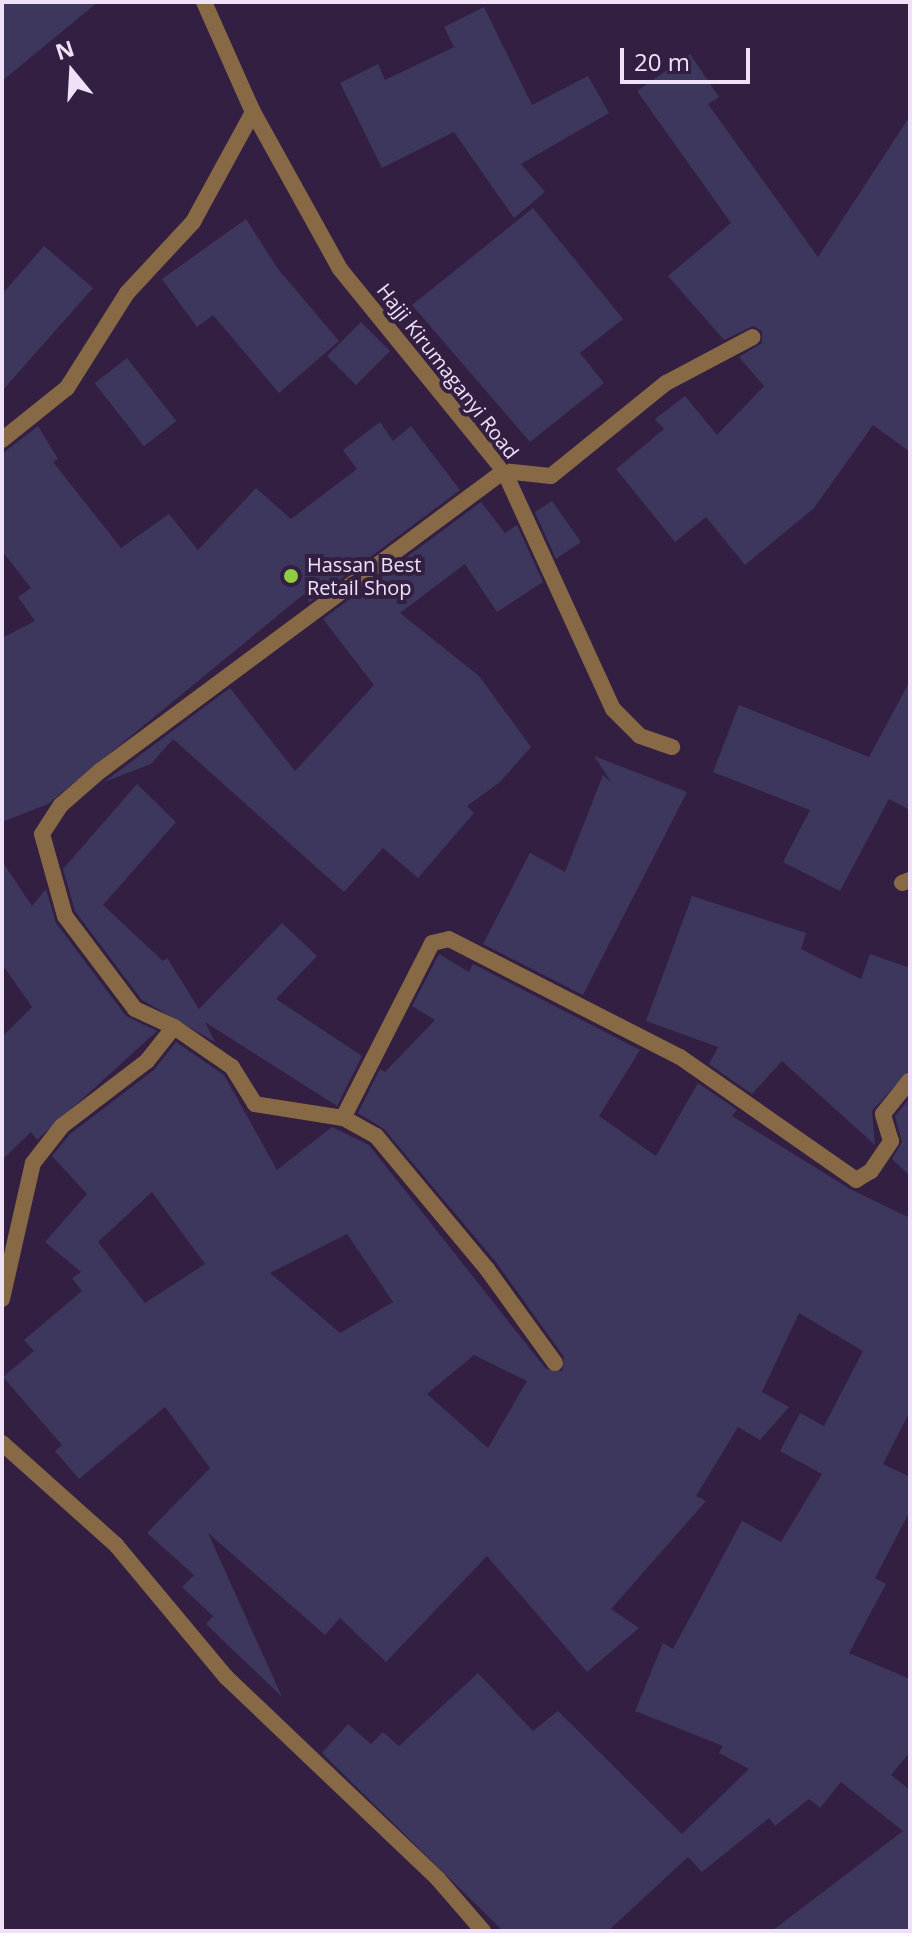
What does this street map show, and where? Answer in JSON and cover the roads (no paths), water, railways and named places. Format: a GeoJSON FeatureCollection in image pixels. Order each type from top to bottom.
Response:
{"type":"FeatureCollection","features":[{"type":"Feature","properties":{"kind":"street","name":"Hajji Kirumaganyi Road"},"geometry":{"type":"LineString","coordinates":[[204,2],[253,112],[340,269],[504,471],[613,709],[640,736],[672,747]]}},
{"type":"Feature","properties":{"kind":"street"},"geometry":{"type":"LineString","coordinates":[[2,440],[67,388],[127,293],[193,222],[253,112]]}},
{"type":"Feature","properties":{"kind":"street"},"geometry":{"type":"LineString","coordinates":[[555,1363],[487,1269],[376,1136],[343,1118],[255,1104],[232,1067],[174,1027],[135,1009],[65,916],[42,834],[61,805],[100,771],[504,471],[551,476],[666,383],[753,337]]}},
{"type":"Feature","properties":{"kind":"street"},"geometry":{"type":"LineString","coordinates":[[343,1118],[432,943],[449,939],[680,1057],[856,1180],[871,1171],[891,1141],[883,1114],[910,1080]]}},
{"type":"Feature","properties":{"kind":"street"},"geometry":{"type":"LineString","coordinates":[[2,1299],[33,1163],[62,1126],[147,1061],[174,1027]]}},
{"type":"Feature","properties":{"kind":"street"},"geometry":{"type":"LineString","coordinates":[[2,1443],[116,1545],[226,1677],[438,1879],[483,1931]]}},
{"type":"Feature","properties":{"kind":"place","name":"Hassan Best Retail Shop"},"geometry":{"type":"Point","coordinates":[291,576]}}]}
